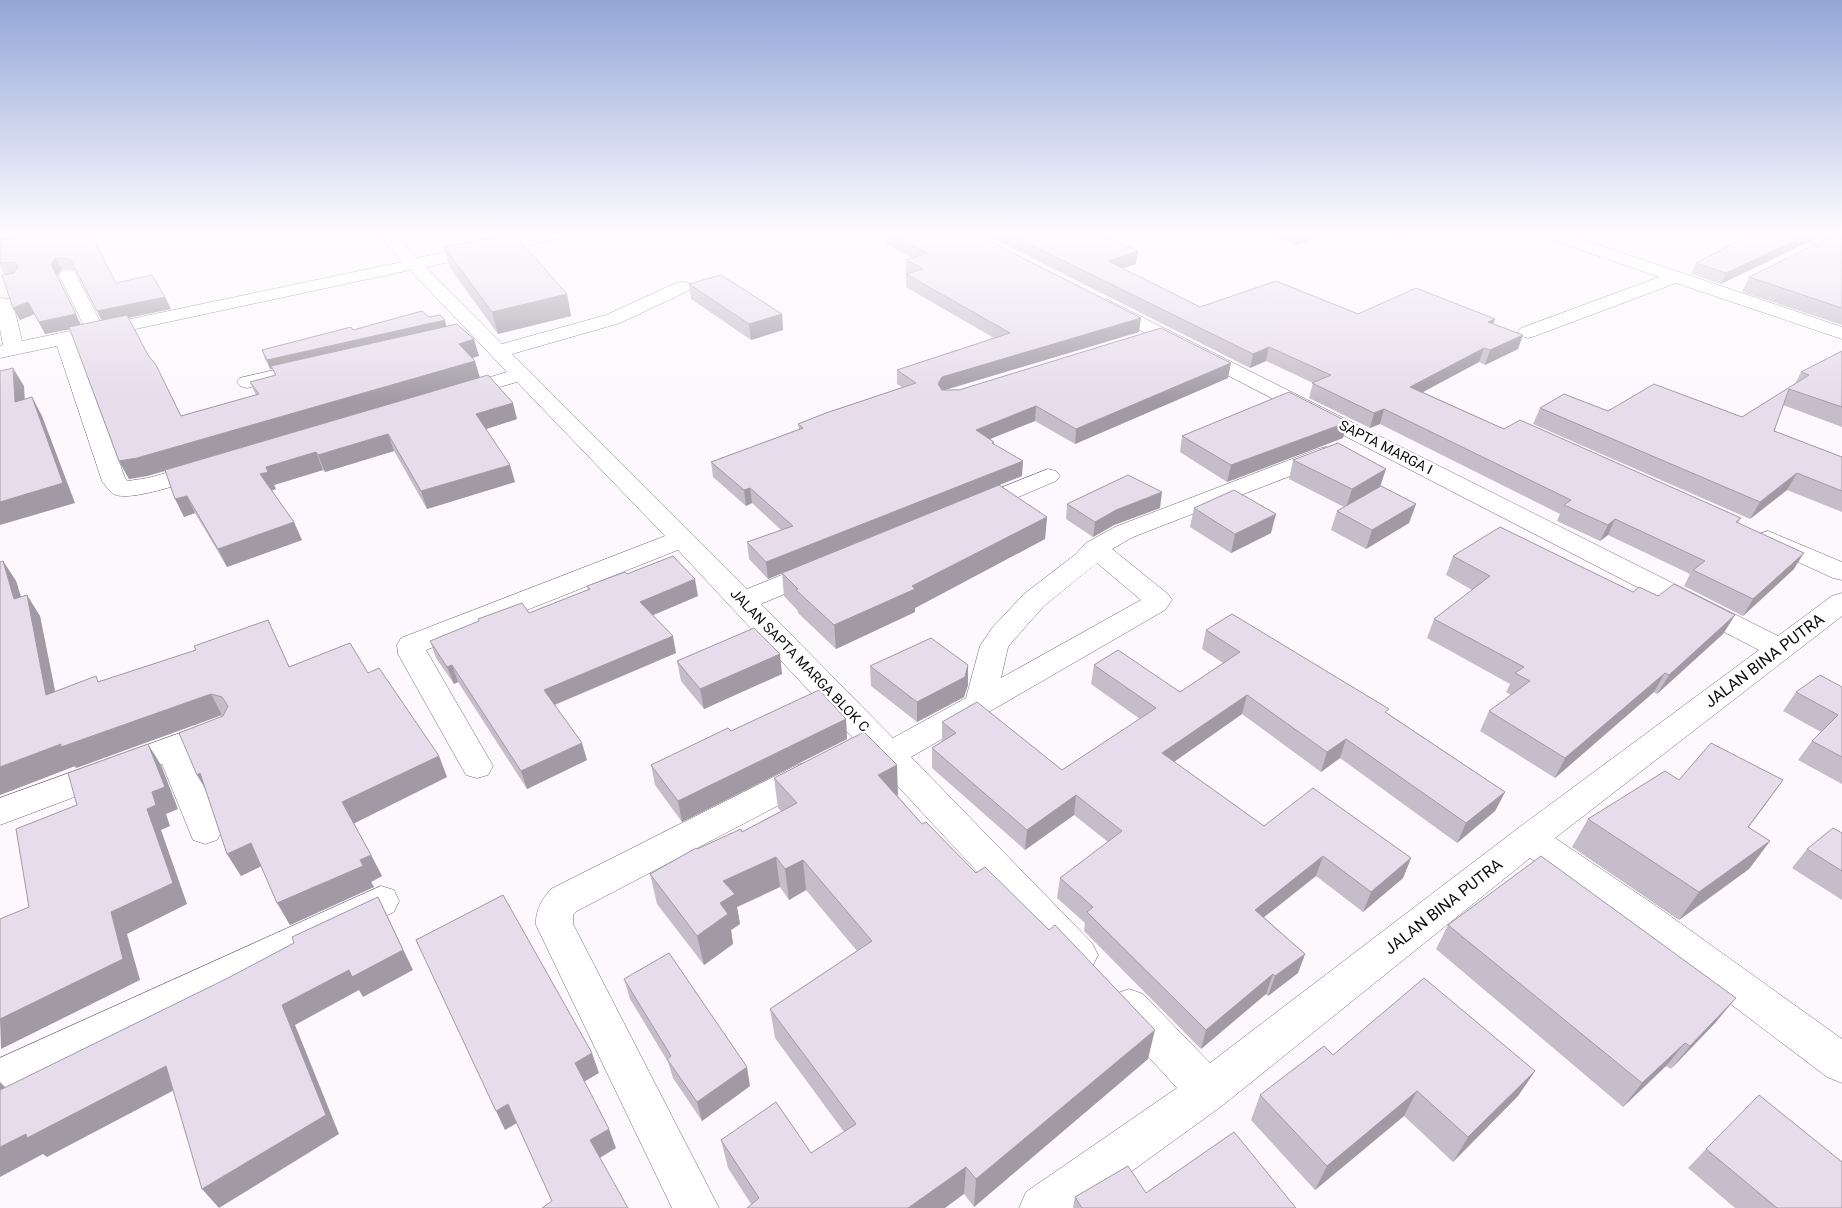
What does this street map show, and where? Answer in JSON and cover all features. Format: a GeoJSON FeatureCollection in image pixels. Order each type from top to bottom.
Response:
{"type":"FeatureCollection","features":[{"type":"Feature","properties":{"kind":"street"},"geometry":{"type":"LineString","coordinates":[[76,290],[96,332]]}},
{"type":"Feature","properties":{"kind":"street"},"geometry":{"type":"LineString","coordinates":[[4,304],[7,351],[294,290]]}},
{"type":"Feature","properties":{"kind":"street","name":"JALAN SAPTA MARGA BLOK C"},"geometry":{"type":"LineString","coordinates":[[434,290],[467,332],[499,352],[522,374],[743,601],[1208,1091]]}},
{"type":"Feature","properties":{"kind":"street"},"geometry":{"type":"LineString","coordinates":[[499,352],[613,319],[675,290]]}},
{"type":"Feature","properties":{"kind":"street"},"geometry":{"type":"LineString","coordinates":[[1528,332],[1640,290]]}},
{"type":"Feature","properties":{"kind":"street"},"geometry":{"type":"LineString","coordinates":[[1717,290],[1842,333]]}},
{"type":"Feature","properties":{"kind":"street"},"geometry":{"type":"LineString","coordinates":[[1722,292],[1726,290]]}},
{"type":"Feature","properties":{"kind":"street","name":"SAPTA MARGA I"},"geometry":{"type":"LineString","coordinates":[[1090,297],[1779,648]]}},
{"type":"Feature","properties":{"kind":"street"},"geometry":{"type":"LineString","coordinates":[[1133,342],[1160,333]]}},
{"type":"Feature","properties":{"kind":"street"},"geometry":{"type":"LineString","coordinates":[[64,339],[114,481],[122,489],[150,485],[226,462]]}},
{"type":"Feature","properties":{"kind":"street"},"geometry":{"type":"LineString","coordinates":[[247,382],[314,367]]}},
{"type":"Feature","properties":{"kind":"street"},"geometry":{"type":"LineString","coordinates":[[436,400],[522,374]]}},
{"type":"Feature","properties":{"kind":"street"},"geometry":{"type":"LineString","coordinates":[[979,705],[994,646],[998,640],[1034,600],[1085,560],[1095,548],[1124,532],[1368,438]]}},
{"type":"Feature","properties":{"kind":"street"},"geometry":{"type":"LineString","coordinates":[[956,514],[1048,476]]}},
{"type":"Feature","properties":{"kind":"street"},"geometry":{"type":"LineString","coordinates":[[1751,532],[1842,572]]}},
{"type":"Feature","properties":{"kind":"street"},"geometry":{"type":"LineString","coordinates":[[477,766],[413,654],[411,645],[682,539]]}},
{"type":"Feature","properties":{"kind":"street"},"geometry":{"type":"LineString","coordinates":[[696,1208],[555,925],[554,915],[556,909],[564,900],[883,747],[979,705],[1158,600],[1095,548]]}},
{"type":"Feature","properties":{"kind":"street"},"geometry":{"type":"LineString","coordinates":[[743,601],[836,563]]}},
{"type":"Feature","properties":{"kind":"street","name":"JALAN BINA PUTRA"},"geometry":{"type":"LineString","coordinates":[[1042,1208],[1208,1091],[1529,839],[1842,602]]}},
{"type":"Feature","properties":{"kind":"street"},"geometry":{"type":"LineString","coordinates":[[0,812],[222,728]]}},
{"type":"Feature","properties":{"kind":"street"},"geometry":{"type":"LineString","coordinates":[[171,747],[205,830]]}},
{"type":"Feature","properties":{"kind":"street"},"geometry":{"type":"LineString","coordinates":[[1529,839],[1646,919],[1842,1063]]}},
{"type":"Feature","properties":{"kind":"street"},"geometry":{"type":"LineString","coordinates":[[0,1079],[381,901]]}},
{"type":"Feature","properties":{"kind":"building"},"geometry":{"type":"Polygon","coordinates":[[[7,290],[64,290],[76,314],[39,322],[28,302],[13,308],[7,290]]]}},
{"type":"Feature","properties":{"kind":"building"},"geometry":{"type":"Polygon","coordinates":[[[86,290],[161,290],[165,297],[97,311],[86,290]]]}},
{"type":"Feature","properties":{"kind":"building"},"geometry":{"type":"Polygon","coordinates":[[[476,290],[564,290],[567,294],[492,312],[476,290]]]}},
{"type":"Feature","properties":{"kind":"building"},"geometry":{"type":"Polygon","coordinates":[[[699,290],[745,290],[782,314],[749,324],[699,290]]]}},
{"type":"Feature","properties":{"kind":"building"},"geometry":{"type":"Polygon","coordinates":[[[935,290],[1087,290],[1141,318],[942,377],[938,384],[942,390],[959,390],[1161,328],[1231,363],[1076,429],[1036,406],[976,430],[994,442],[992,443],[1023,461],[766,562],[747,542],[793,526],[750,488],[744,490],[711,462],[803,428],[798,424],[826,413],[916,383],[897,370],[1010,333],[935,290]]]}},
{"type":"Feature","properties":{"kind":"building"},"geometry":{"type":"Polygon","coordinates":[[[1124,290],[1167,290],[1200,307],[1249,290],[1299,290],[1358,314],[1411,290],[1422,290],[1495,319],[1488,322],[1523,335],[1490,350],[1484,348],[1410,387],[1504,429],[1520,420],[1741,518],[1736,522],[1804,553],[1753,599],[1693,570],[1705,561],[1615,519],[1608,525],[1564,505],[1571,500],[1384,409],[1374,413],[1312,383],[1331,375],[1269,347],[1253,354],[1124,290]]]}},
{"type":"Feature","properties":{"kind":"building"},"geometry":{"type":"Polygon","coordinates":[[[1789,290],[1842,290],[1842,308],[1789,290]]]}},
{"type":"Feature","properties":{"kind":"building"},"geometry":{"type":"Polygon","coordinates":[[[422,311],[429,317],[440,315],[445,320],[267,360],[262,350],[351,327],[353,330],[422,311]]]}},
{"type":"Feature","properties":{"kind":"building"},"geometry":{"type":"Polygon","coordinates":[[[127,315],[148,355],[156,365],[181,416],[259,394],[250,382],[276,375],[271,366],[457,324],[474,339],[459,344],[475,361],[137,458],[119,461],[69,327],[127,315]]]}},
{"type":"Feature","properties":{"kind":"building"},"geometry":{"type":"Polygon","coordinates":[[[1842,351],[1842,407],[1789,389],[1774,431],[1842,457],[1842,491],[1797,473],[1760,502],[1540,408],[1564,394],[1608,411],[1654,384],[1742,417],[1809,375],[1801,372],[1842,351]]]}},
{"type":"Feature","properties":{"kind":"building"},"geometry":{"type":"Polygon","coordinates":[[[13,368],[15,402],[32,397],[63,483],[0,502],[0,371],[13,368]]]}},
{"type":"Feature","properties":{"kind":"building"},"geometry":{"type":"Polygon","coordinates":[[[488,375],[513,403],[476,414],[510,465],[421,491],[388,434],[318,455],[316,452],[266,467],[268,472],[260,474],[294,522],[218,549],[187,496],[175,499],[165,470],[488,375]]]}},
{"type":"Feature","properties":{"kind":"building"},"geometry":{"type":"Polygon","coordinates":[[[1289,392],[1348,422],[1231,465],[1182,436],[1289,392]]]}},
{"type":"Feature","properties":{"kind":"building"},"geometry":{"type":"Polygon","coordinates":[[[1338,443],[1386,469],[1352,489],[1293,460],[1338,443]]]}},
{"type":"Feature","properties":{"kind":"building"},"geometry":{"type":"Polygon","coordinates":[[[1128,475],[1162,492],[1116,510],[1095,522],[1067,504],[1128,475]]]}},
{"type":"Feature","properties":{"kind":"building"},"geometry":{"type":"Polygon","coordinates":[[[999,485],[1047,517],[912,586],[915,589],[834,625],[796,590],[798,589],[782,573],[999,485]]]}},
{"type":"Feature","properties":{"kind":"building"},"geometry":{"type":"Polygon","coordinates":[[[1381,486],[1416,504],[1372,530],[1337,511],[1381,486]]]}},
{"type":"Feature","properties":{"kind":"building"},"geometry":{"type":"Polygon","coordinates":[[[1234,490],[1276,514],[1235,534],[1194,508],[1234,490]]]}},
{"type":"Feature","properties":{"kind":"building"},"geometry":{"type":"Polygon","coordinates":[[[1500,527],[1633,592],[1639,587],[1658,596],[1674,584],[1735,615],[1669,675],[1665,673],[1565,758],[1489,711],[1530,681],[1515,673],[1524,667],[1434,619],[1490,576],[1453,556],[1500,527]]]}},
{"type":"Feature","properties":{"kind":"building"},"geometry":{"type":"Polygon","coordinates":[[[673,556],[695,579],[640,602],[673,636],[544,690],[582,743],[521,771],[452,665],[447,667],[430,641],[479,621],[478,619],[522,603],[529,613],[590,589],[587,586],[625,572],[627,574],[673,556]]]}},
{"type":"Feature","properties":{"kind":"building"},"geometry":{"type":"Polygon","coordinates":[[[3,561],[14,599],[27,595],[46,695],[96,676],[98,682],[196,650],[194,646],[268,620],[289,667],[350,643],[368,673],[379,668],[439,756],[342,802],[371,855],[360,860],[363,866],[277,903],[251,843],[227,854],[200,773],[197,775],[179,733],[223,716],[228,706],[222,697],[211,694],[61,747],[61,744],[0,767],[0,562],[3,561]]]}},
{"type":"Feature","properties":{"kind":"building"},"geometry":{"type":"Polygon","coordinates":[[[1232,614],[1389,709],[1385,712],[1505,792],[1466,823],[1346,739],[1327,752],[1247,695],[1162,753],[1264,826],[1313,788],[1411,858],[1371,892],[1323,856],[1255,910],[1305,954],[1275,976],[1273,974],[1206,1030],[1087,912],[1093,907],[1060,878],[1122,831],[1076,795],[1027,830],[932,748],[956,733],[942,722],[977,702],[1062,770],[1156,708],[1094,665],[1118,650],[1180,692],[1240,652],[1206,630],[1232,614]]]}},
{"type":"Feature","properties":{"kind":"building"},"geometry":{"type":"Polygon","coordinates":[[[754,628],[780,654],[700,689],[677,661],[754,628]]]}},
{"type":"Feature","properties":{"kind":"building"},"geometry":{"type":"Polygon","coordinates":[[[931,638],[968,665],[965,677],[917,702],[870,666],[931,638]]]}},
{"type":"Feature","properties":{"kind":"building"},"geometry":{"type":"Polygon","coordinates":[[[1820,675],[1842,687],[1842,757],[1812,741],[1838,715],[1796,692],[1820,675]]]}},
{"type":"Feature","properties":{"kind":"building"},"geometry":{"type":"Polygon","coordinates":[[[819,690],[846,719],[678,801],[651,765],[728,728],[731,731],[819,690]]]}},
{"type":"Feature","properties":{"kind":"building"},"geometry":{"type":"Polygon","coordinates":[[[864,732],[897,765],[878,775],[922,824],[926,822],[976,873],[985,867],[1049,930],[1055,925],[1155,1030],[976,1179],[966,1167],[908,1208],[747,1208],[759,1198],[721,1140],[776,1102],[811,1153],[856,1124],[770,1009],[872,941],[803,860],[785,869],[776,857],[723,881],[735,894],[720,903],[728,914],[697,936],[650,874],[696,848],[741,829],[742,832],[797,803],[774,778],[864,732]]]}},
{"type":"Feature","properties":{"kind":"building"},"geometry":{"type":"Polygon","coordinates":[[[1711,743],[1783,780],[1748,827],[1770,841],[1699,892],[1588,819],[1665,771],[1679,780],[1711,743]]]}},
{"type":"Feature","properties":{"kind":"building"},"geometry":{"type":"Polygon","coordinates":[[[148,744],[165,787],[152,792],[156,805],[147,809],[173,883],[111,912],[123,959],[0,1019],[0,919],[29,907],[16,829],[77,805],[68,773],[148,744]]]}},
{"type":"Feature","properties":{"kind":"building"},"geometry":{"type":"Polygon","coordinates":[[[1833,828],[1842,833],[1842,871],[1807,849],[1833,828]]]}},
{"type":"Feature","properties":{"kind":"building"},"geometry":{"type":"Polygon","coordinates":[[[1541,856],[1736,998],[1690,1046],[1685,1043],[1642,1083],[1448,925],[1541,856]]]}},
{"type":"Feature","properties":{"kind":"building"},"geometry":{"type":"Polygon","coordinates":[[[503,895],[592,1053],[575,1063],[609,1129],[590,1140],[628,1208],[542,1208],[552,1201],[508,1104],[496,1111],[416,940],[503,895]]]}},
{"type":"Feature","properties":{"kind":"building"},"geometry":{"type":"Polygon","coordinates":[[[378,897],[403,950],[352,977],[349,970],[282,1005],[326,1115],[202,1189],[166,1066],[27,1138],[26,1134],[0,1147],[0,1090],[228,978],[294,943],[292,937],[378,897]]]}},
{"type":"Feature","properties":{"kind":"building"},"geometry":{"type":"Polygon","coordinates":[[[669,953],[747,1067],[697,1102],[667,1059],[671,1056],[624,979],[669,953]]]}},
{"type":"Feature","properties":{"kind":"building"},"geometry":{"type":"Polygon","coordinates":[[[1424,978],[1535,1071],[1468,1137],[1417,1091],[1327,1166],[1260,1095],[1324,1046],[1333,1055],[1424,978]]]}},
{"type":"Feature","properties":{"kind":"building"},"geometry":{"type":"Polygon","coordinates":[[[1759,1095],[1842,1162],[1842,1208],[1777,1208],[1706,1149],[1759,1095]]]}},
{"type":"Feature","properties":{"kind":"building"},"geometry":{"type":"Polygon","coordinates":[[[1234,1132],[1296,1208],[1082,1208],[1075,1197],[1128,1166],[1146,1193],[1234,1132]]]}}]}
